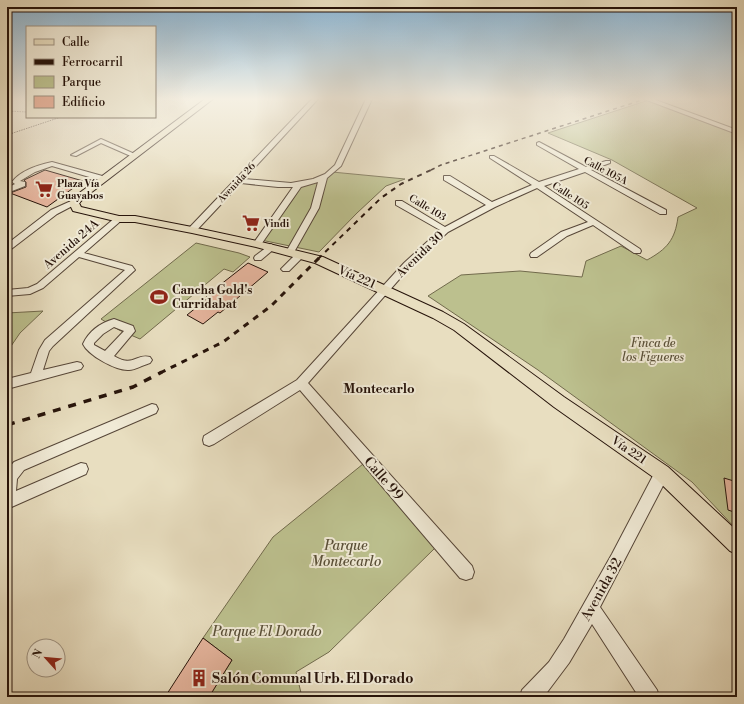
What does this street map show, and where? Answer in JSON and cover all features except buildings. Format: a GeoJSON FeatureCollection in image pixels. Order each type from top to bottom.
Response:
{"type":"FeatureCollection","features":[{"type":"Feature","properties":{"kind":"main road"},"geometry":{"type":"LineString","coordinates":[[74,203],[103,179],[167,132]]}},
{"type":"Feature","properties":{"kind":"main road","name":"Vía 221"},"geometry":{"type":"LineString","coordinates":[[74,203],[77,209],[119,219],[134,219],[192,230],[271,247],[319,260],[385,289],[438,315],[459,327],[559,402],[662,473],[737,544]]}},
{"type":"Feature","properties":{"kind":"street","name":"Avenida 26"},"geometry":{"type":"LineString","coordinates":[[192,230],[283,132]]}},
{"type":"Feature","properties":{"kind":"street"},"geometry":{"type":"LineString","coordinates":[[238,180],[298,186],[316,182],[326,177],[338,166],[354,132]]}},
{"type":"Feature","properties":{"kind":"street"},"geometry":{"type":"LineString","coordinates":[[74,155],[101,140],[135,156]]}},
{"type":"Feature","properties":{"kind":"street","name":"Calle 105A"},"geometry":{"type":"LineString","coordinates":[[539,144],[663,212]]}},
{"type":"Feature","properties":{"kind":"street","name":"Calle 105"},"geometry":{"type":"LineString","coordinates":[[492,157],[538,185],[637,251]]}},
{"type":"Feature","properties":{"kind":"street","name":"Avenida 30"},"geometry":{"type":"LineString","coordinates":[[209,440],[301,383],[407,265],[445,230],[492,205],[538,185],[608,162]]}},
{"type":"Feature","properties":{"kind":"street"},"geometry":{"type":"LineString","coordinates":[[7,191],[22,184],[16,182],[18,179],[34,169],[52,164],[103,179]]}},
{"type":"Feature","properties":{"kind":"street"},"geometry":{"type":"LineString","coordinates":[[286,269],[295,253],[315,208],[326,177]]}},
{"type":"Feature","properties":{"kind":"street"},"geometry":{"type":"LineString","coordinates":[[447,178],[492,205]]}},
{"type":"Feature","properties":{"kind":"street"},"geometry":{"type":"LineString","coordinates":[[257,244],[298,186]]}},
{"type":"Feature","properties":{"kind":"street"},"geometry":{"type":"LineString","coordinates":[[7,248],[54,212],[74,203]]}},
{"type":"Feature","properties":{"kind":"street","name":"Calle 103"},"geometry":{"type":"LineString","coordinates":[[399,203],[445,230]]}},
{"type":"Feature","properties":{"kind":"street","name":"Avenida 24A"},"geometry":{"type":"LineString","coordinates":[[7,294],[30,291],[40,286],[119,219]]}},
{"type":"Feature","properties":{"kind":"street"},"geometry":{"type":"LineString","coordinates":[[534,255],[564,234],[594,222]]}},
{"type":"Feature","properties":{"kind":"street"},"geometry":{"type":"LineString","coordinates":[[7,236],[19,238]]}},
{"type":"Feature","properties":{"kind":"street"},"geometry":{"type":"LineString","coordinates":[[258,258],[271,247]]}},
{"type":"Feature","properties":{"kind":"street"},"geometry":{"type":"LineString","coordinates":[[35,377],[44,350],[49,343],[130,270],[129,268],[78,254]]}},
{"type":"Feature","properties":{"kind":"street"},"geometry":{"type":"LineString","coordinates":[[106,357],[120,365],[129,366],[146,360]]}},
{"type":"Feature","properties":{"kind":"street"},"geometry":{"type":"LineString","coordinates":[[7,384],[77,366]]}},
{"type":"Feature","properties":{"kind":"street","name":"Calle 99"},"geometry":{"type":"LineString","coordinates":[[301,383],[466,572]]}},
{"type":"Feature","properties":{"kind":"street"},"geometry":{"type":"LineString","coordinates":[[7,502],[11,476],[19,466],[152,409]]}},
{"type":"Feature","properties":{"kind":"street"},"geometry":{"type":"LineString","coordinates":[[7,502],[81,469]]}},
{"type":"Feature","properties":{"kind":"street","name":"Avenida 32"},"geometry":{"type":"LineString","coordinates":[[529,697],[556,667],[568,649],[662,473]]}},
{"type":"Feature","properties":{"kind":"street"},"geometry":{"type":"LineString","coordinates":[[591,608],[650,697]]}},
{"type":"Feature","properties":{"kind":"green space","name":"Finca de los Figueres"},"geometry":{"type":"Polygon","coordinates":[[[737,132],[737,530],[692,482],[538,370],[428,296],[461,275],[520,271],[582,277],[586,261],[621,246],[647,260],[660,252],[669,243],[675,232],[678,217],[697,208],[612,160],[548,133],[737,132]]]}},
{"type":"Feature","properties":{"kind":"green space"},"geometry":{"type":"Polygon","coordinates":[[[332,172],[405,179],[386,186],[319,252],[256,239],[294,187],[332,172]]]}},
{"type":"Feature","properties":{"kind":"green space","name":"Cancha Gold's Curridabat"},"geometry":{"type":"Polygon","coordinates":[[[196,243],[250,257],[233,272],[224,269],[140,339],[119,330],[101,319],[196,243]]]}},
{"type":"Feature","properties":{"kind":"green space"},"geometry":{"type":"Polygon","coordinates":[[[43,311],[20,333],[7,352],[7,313],[43,311]]]}},
{"type":"Feature","properties":{"kind":"green space"},"geometry":{"type":"Polygon","coordinates":[[[363,464],[435,548],[329,652],[296,672],[302,697],[209,697],[232,660],[203,638],[273,537],[363,464]]]}},
{"type":"Feature","properties":{"kind":"railway"},"geometry":{"type":"LineString","coordinates":[[433,169],[441,165],[543,132]]}},
{"type":"Feature","properties":{"kind":"railway"},"geometry":{"type":"LineString","coordinates":[[318,259],[381,198],[401,184],[433,169]]}},
{"type":"Feature","properties":{"kind":"railway"},"geometry":{"type":"LineString","coordinates":[[161,372],[223,342],[271,306],[318,259]]}},
{"type":"Feature","properties":{"kind":"railway"},"geometry":{"type":"LineString","coordinates":[[7,425],[133,387],[161,372]]}},
{"type":"Feature","properties":{"kind":"place","name":"Plaza Vía Guayabos"},"geometry":{"type":"Point","coordinates":[44,189]}},
{"type":"Feature","properties":{"kind":"place","name":"Vindi"},"geometry":{"type":"Point","coordinates":[251,223]}},
{"type":"Feature","properties":{"kind":"place","name":"Cancha Gold's Curridabat"},"geometry":{"type":"Point","coordinates":[159,297]}},
{"type":"Feature","properties":{"kind":"place","name":"Salón Comunal Urb. El Dorado"},"geometry":{"type":"Point","coordinates":[199,678]}},
{"type":"Feature","properties":{"kind":"district","name":"Montecarlo"},"geometry":{"type":"Point","coordinates":[379,388]}},
{"type":"Feature","properties":{"kind":"park label","name":"Parque Montecarlo"},"geometry":{"type":"Point","coordinates":[346,554]}},
{"type":"Feature","properties":{"kind":"park label","name":"Parque El Dorado"},"geometry":{"type":"Point","coordinates":[267,631]}}]}
